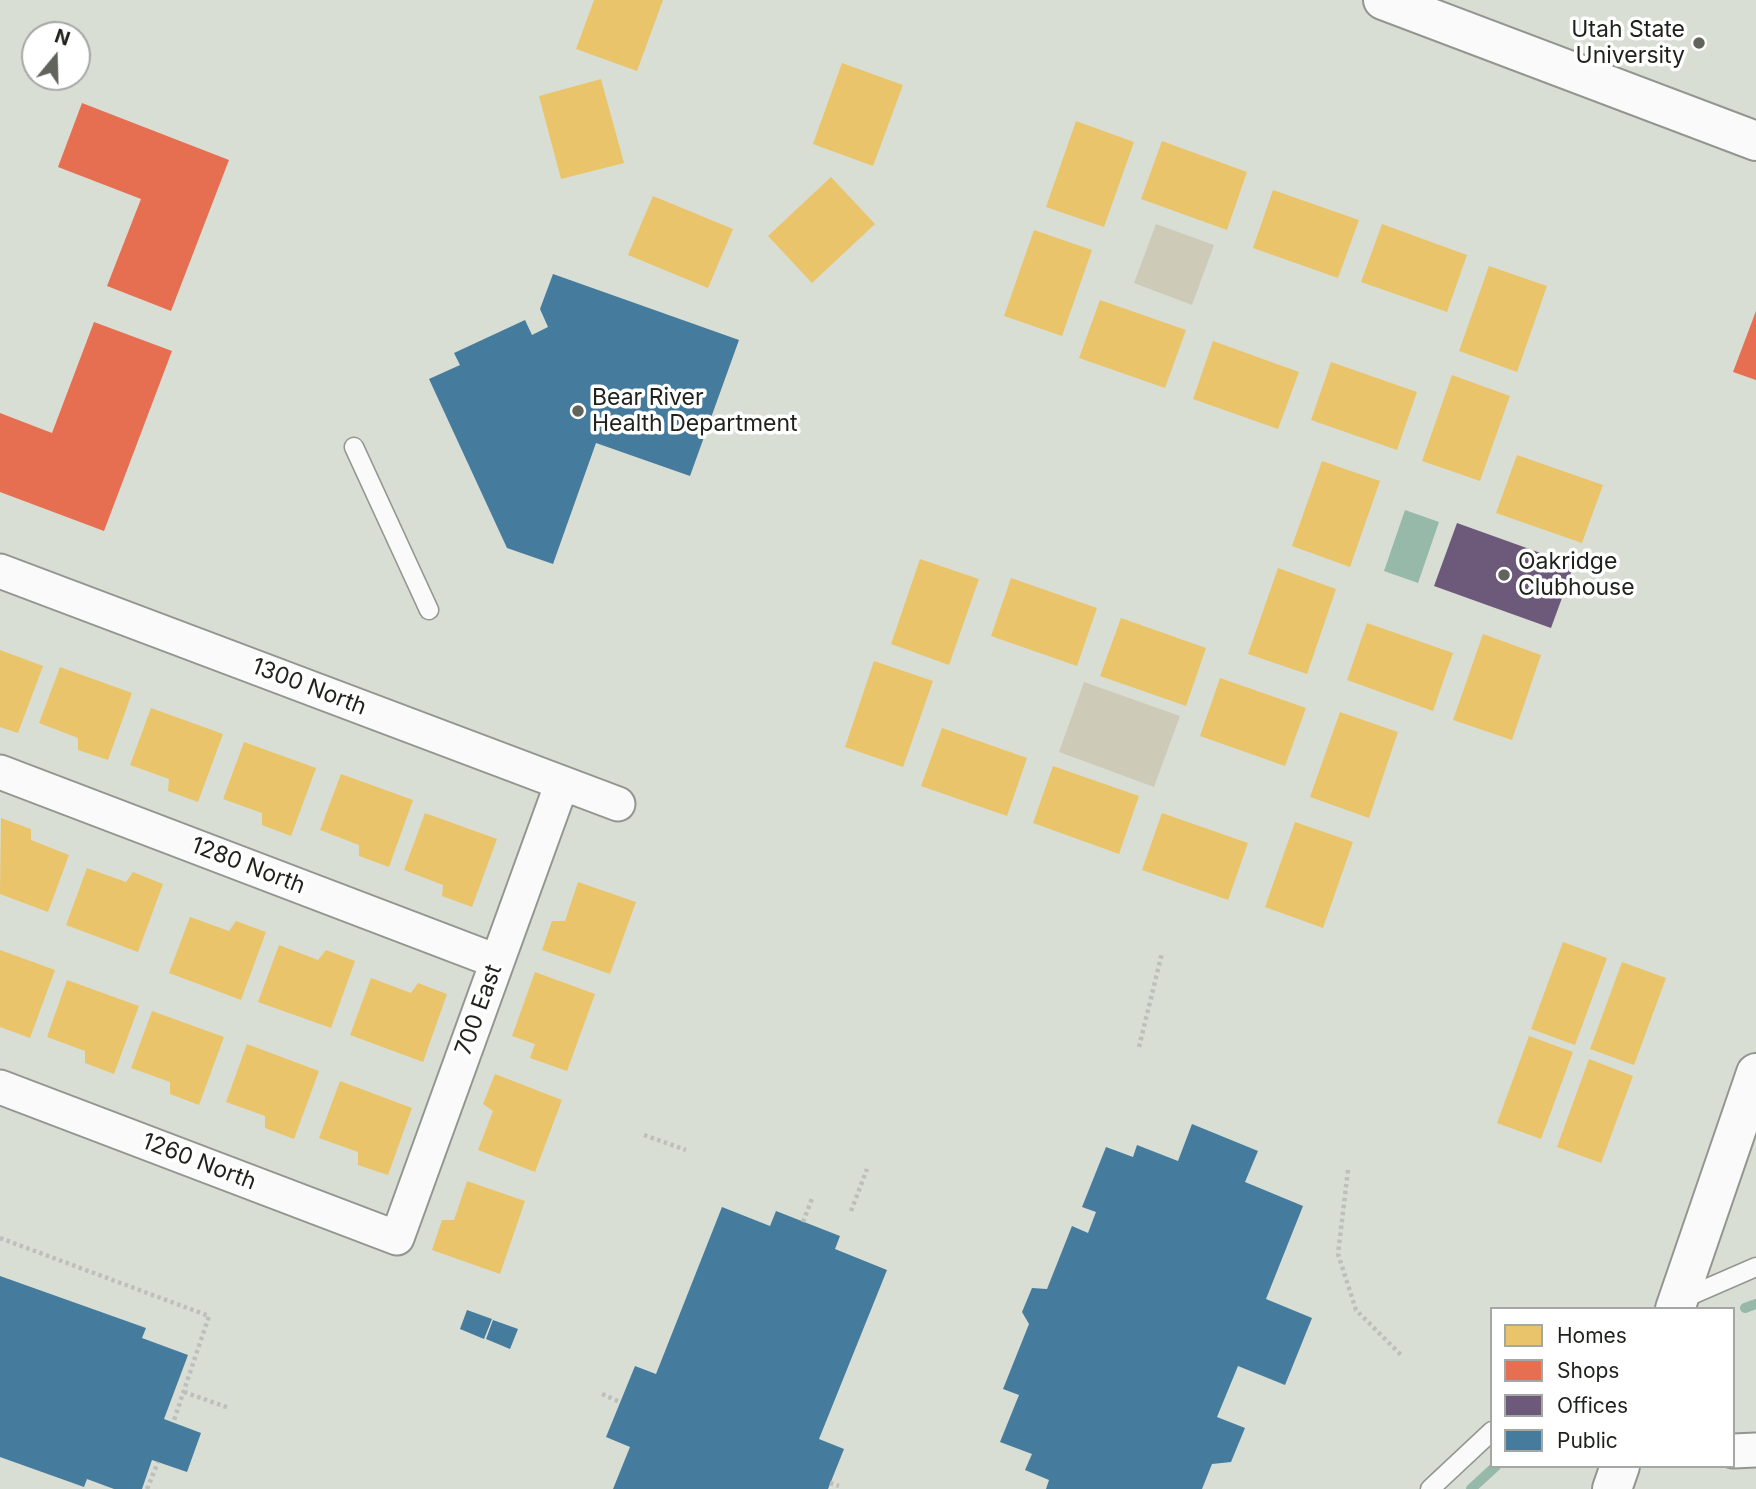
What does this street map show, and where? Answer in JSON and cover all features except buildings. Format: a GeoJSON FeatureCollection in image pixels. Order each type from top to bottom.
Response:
{"type":"FeatureCollection","features":[{"type":"Feature","properties":{"kind":"main road"},"geometry":{"type":"LineString","coordinates":[[1383,0],[1756,141]]}},
{"type":"Feature","properties":{"kind":"main road"},"geometry":{"type":"LineString","coordinates":[[1673,1306],[1756,1073]]}},
{"type":"Feature","properties":{"kind":"main road"},"geometry":{"type":"LineString","coordinates":[[1612,1489],[1619,1468]]}},
{"type":"Feature","properties":{"kind":"street","name":"1300 North"},"geometry":{"type":"LineString","coordinates":[[0,571],[618,804]]}},
{"type":"Feature","properties":{"kind":"street","name":"1280 North"},"geometry":{"type":"LineString","coordinates":[[0,772],[496,961]]}},
{"type":"Feature","properties":{"kind":"street","name":"700 East"},"geometry":{"type":"LineString","coordinates":[[397,1238],[562,783]]}},
{"type":"Feature","properties":{"kind":"street","name":"1260 North"},"geometry":{"type":"LineString","coordinates":[[0,1087],[397,1238]]}},
{"type":"Feature","properties":{"kind":"street"},"geometry":{"type":"LineString","coordinates":[[1735,1451],[1756,1450]]}},
{"type":"Feature","properties":{"kind":"lane"},"geometry":{"type":"LineString","coordinates":[[354,447],[429,610]]}},
{"type":"Feature","properties":{"kind":"lane"},"geometry":{"type":"LineString","coordinates":[[1673,1306],[1756,1267]]}},
{"type":"Feature","properties":{"kind":"lane"},"geometry":{"type":"LineString","coordinates":[[1430,1489],[1490,1433]]}},
{"type":"Feature","properties":{"kind":"path"},"geometry":{"type":"LineString","coordinates":[[1139,1047],[1161,953]]}},
{"type":"Feature","properties":{"kind":"path"},"geometry":{"type":"LineString","coordinates":[[644,1135],[686,1150]]}},
{"type":"Feature","properties":{"kind":"path"},"geometry":{"type":"LineString","coordinates":[[851,1211],[867,1169]]}},
{"type":"Feature","properties":{"kind":"path"},"geometry":{"type":"LineString","coordinates":[[1348,1170],[1338,1254],[1356,1310],[1401,1355]]}},
{"type":"Feature","properties":{"kind":"path"},"geometry":{"type":"LineString","coordinates":[[803,1222],[813,1196]]}},
{"type":"Feature","properties":{"kind":"path"},"geometry":{"type":"LineString","coordinates":[[0,1238],[209,1317],[173,1423]]}},
{"type":"Feature","properties":{"kind":"path"},"geometry":{"type":"LineString","coordinates":[[184,1392],[229,1408]]}},
{"type":"Feature","properties":{"kind":"path"},"geometry":{"type":"LineString","coordinates":[[601,1394],[620,1402]]}},
{"type":"Feature","properties":{"kind":"path"},"geometry":{"type":"LineString","coordinates":[[147,1489],[158,1462]]}},
{"type":"Feature","properties":{"kind":"path"},"geometry":{"type":"LineString","coordinates":[[830,1483],[839,1486]]}},
{"type":"Feature","properties":{"kind":"shaded area"},"geometry":{"type":"Polygon","coordinates":[[[1156,224],[1214,245],[1192,305],[1134,283],[1156,224]]]}},
{"type":"Feature","properties":{"kind":"shaded area"},"geometry":{"type":"Polygon","coordinates":[[[1405,510],[1439,522],[1418,583],[1384,571],[1405,510]]]}},
{"type":"Feature","properties":{"kind":"shaded area"},"geometry":{"type":"Polygon","coordinates":[[[1084,682],[1180,716],[1154,787],[1059,752],[1084,682]]]}},
{"type":"Feature","properties":{"kind":"waterway"},"geometry":{"type":"LineString","coordinates":[[1745,1308],[1756,1304]]}},
{"type":"Feature","properties":{"kind":"waterway"},"geometry":{"type":"LineString","coordinates":[[1471,1489],[1494,1468]]}},
{"type":"Feature","properties":{"kind":"place","name":"Utah State University"},"geometry":{"type":"Point","coordinates":[1699,43]}},
{"type":"Feature","properties":{"kind":"place","name":"Bear River Health Department"},"geometry":{"type":"Point","coordinates":[578,411]}},
{"type":"Feature","properties":{"kind":"place","name":"Oakridge Clubhouse"},"geometry":{"type":"Point","coordinates":[1504,575]}}]}
